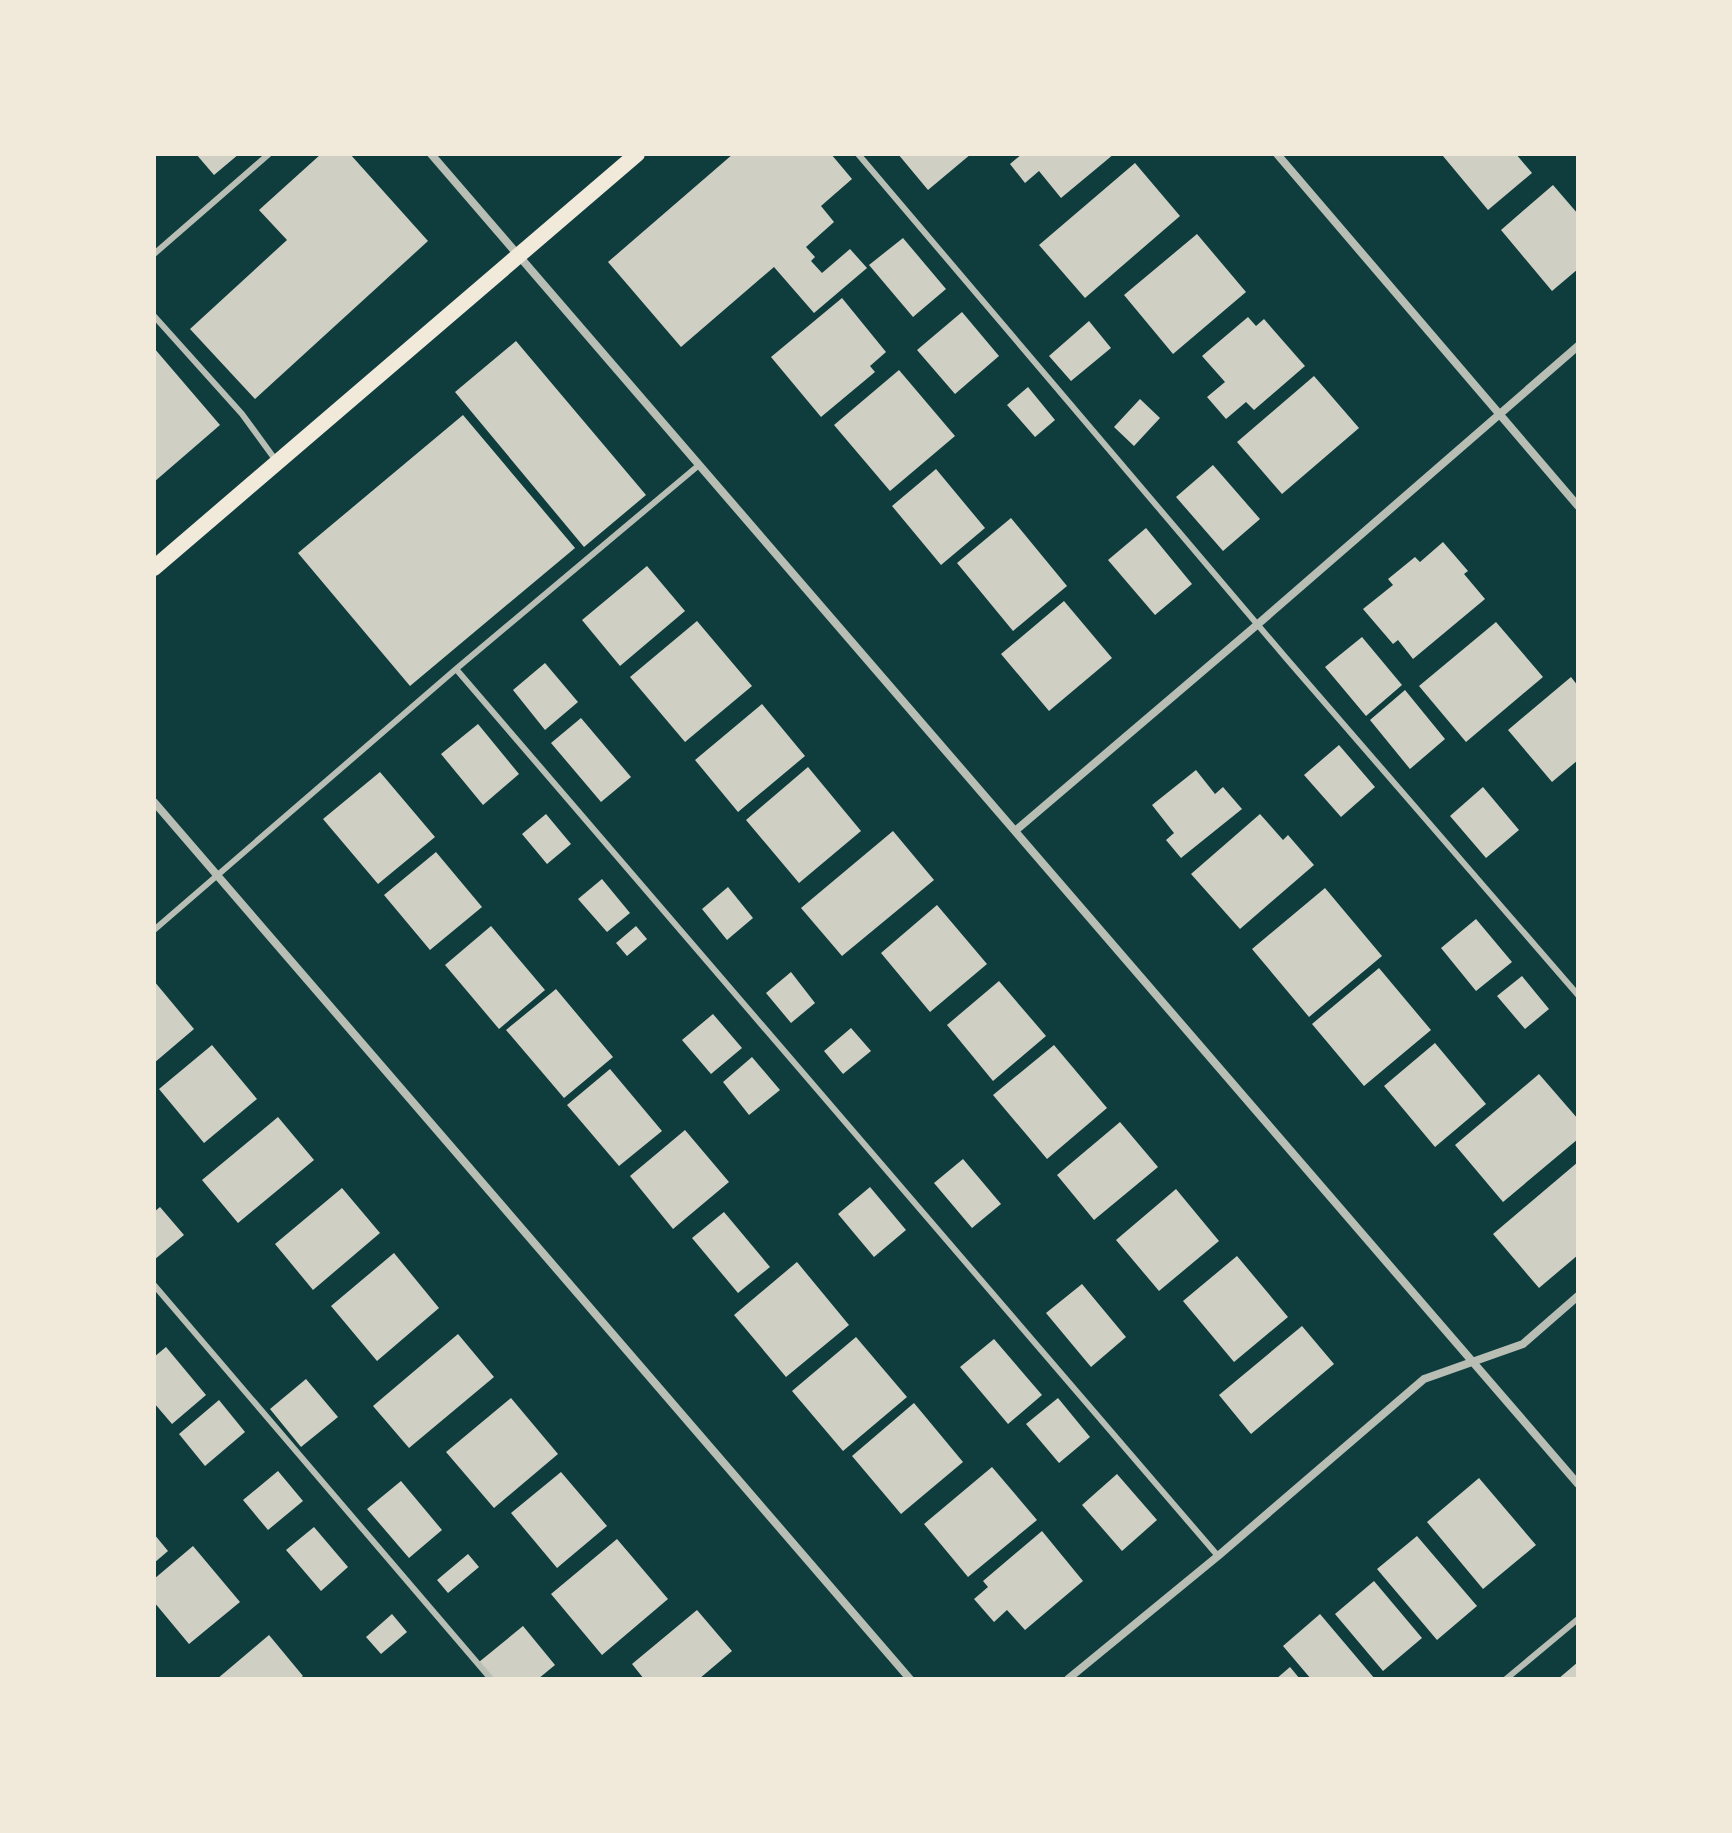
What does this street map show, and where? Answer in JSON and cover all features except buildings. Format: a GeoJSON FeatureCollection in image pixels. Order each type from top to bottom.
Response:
{"type":"FeatureCollection","features":[{"type":"Feature","properties":{"kind":"main road"},"geometry":{"type":"LineString","coordinates":[[154,568],[637,154]]}},
{"type":"Feature","properties":{"kind":"street"},"geometry":{"type":"LineString","coordinates":[[431,154],[1578,1484]]}},
{"type":"Feature","properties":{"kind":"street"},"geometry":{"type":"LineString","coordinates":[[1277,154],[1578,506]]}},
{"type":"Feature","properties":{"kind":"street"},"geometry":{"type":"LineString","coordinates":[[1015,831],[1578,346]]}},
{"type":"Feature","properties":{"kind":"street"},"geometry":{"type":"LineString","coordinates":[[154,802],[910,1679]]}},
{"type":"Feature","properties":{"kind":"street"},"geometry":{"type":"LineString","coordinates":[[1068,1679],[1218,1556],[1424,1379],[1523,1344],[1578,1296]]}},
{"type":"Feature","properties":{"kind":"lane"},"geometry":{"type":"LineString","coordinates":[[154,254],[269,154]]}},
{"type":"Feature","properties":{"kind":"lane"},"geometry":{"type":"LineString","coordinates":[[858,154],[1578,995]]}},
{"type":"Feature","properties":{"kind":"lane"},"geometry":{"type":"LineString","coordinates":[[154,316],[242,414],[277,462]]}},
{"type":"Feature","properties":{"kind":"lane"},"geometry":{"type":"LineString","coordinates":[[154,930],[456,669],[699,465]]}},
{"type":"Feature","properties":{"kind":"lane"},"geometry":{"type":"LineString","coordinates":[[456,669],[1218,1556]]}},
{"type":"Feature","properties":{"kind":"lane"},"geometry":{"type":"LineString","coordinates":[[154,1285],[491,1679]]}},
{"type":"Feature","properties":{"kind":"lane"},"geometry":{"type":"LineString","coordinates":[[1506,1679],[1578,1619]]}}]}
